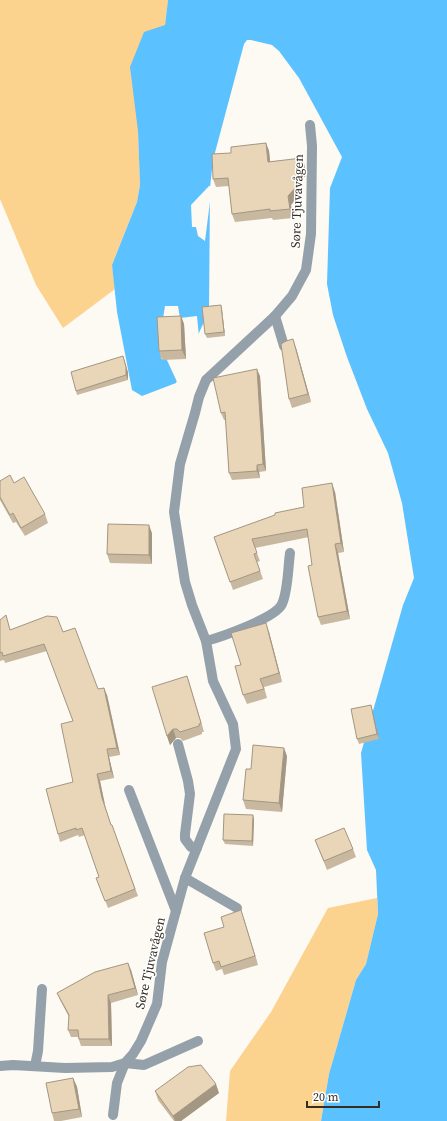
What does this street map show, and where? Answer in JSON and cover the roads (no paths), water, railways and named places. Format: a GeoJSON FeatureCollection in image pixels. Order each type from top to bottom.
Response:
{"type":"FeatureCollection","features":[{"type":"Feature","properties":{"kind":"street","name":"Søre Tjuvavågen"},"geometry":{"type":"LineString","coordinates":[[113,1115],[117,1083],[125,1063],[141,1041],[156,1004],[162,962],[185,878],[236,749],[233,724],[213,681],[206,641],[185,582],[174,512],[180,464],[199,397],[206,380],[276,316],[292,296],[306,270],[311,234],[312,146],[310,125]]}},
{"type":"Feature","properties":{"kind":"street"},"geometry":{"type":"LineString","coordinates":[[276,316],[284,346]]}},
{"type":"Feature","properties":{"kind":"street"},"geometry":{"type":"LineString","coordinates":[[206,641],[264,619],[278,610],[282,604],[285,592],[290,553]]}},
{"type":"Feature","properties":{"kind":"street"},"geometry":{"type":"LineString","coordinates":[[178,744],[184,762],[190,794],[185,839],[191,847],[197,848]]}},
{"type":"Feature","properties":{"kind":"street","name":"Søre Tjuvavågen"},"geometry":{"type":"LineString","coordinates":[[129,790],[176,911]]}},
{"type":"Feature","properties":{"kind":"street"},"geometry":{"type":"LineString","coordinates":[[185,878],[237,908]]}},
{"type":"Feature","properties":{"kind":"street"},"geometry":{"type":"LineString","coordinates":[[35,1066],[38,1051],[42,989]]}},
{"type":"Feature","properties":{"kind":"street"},"geometry":{"type":"LineString","coordinates":[[0,1066],[65,1068],[112,1066],[125,1063],[144,1065],[198,1041]]}},
{"type":"Feature","properties":{"kind":"water"},"geometry":{"type":"Polygon","coordinates":[[[168,0],[447,0],[447,1121],[321,1121],[329,1074],[356,980],[366,964],[378,914],[376,870],[367,850],[361,753],[403,605],[414,578],[402,503],[388,453],[367,409],[347,357],[333,315],[327,284],[330,188],[342,157],[299,78],[279,51],[272,45],[247,40],[244,44],[213,160],[210,188],[209,311],[176,383],[142,396],[132,390],[117,312],[112,265],[137,202],[140,185],[138,131],[130,67],[144,32],[165,25],[168,0]]]}}]}
